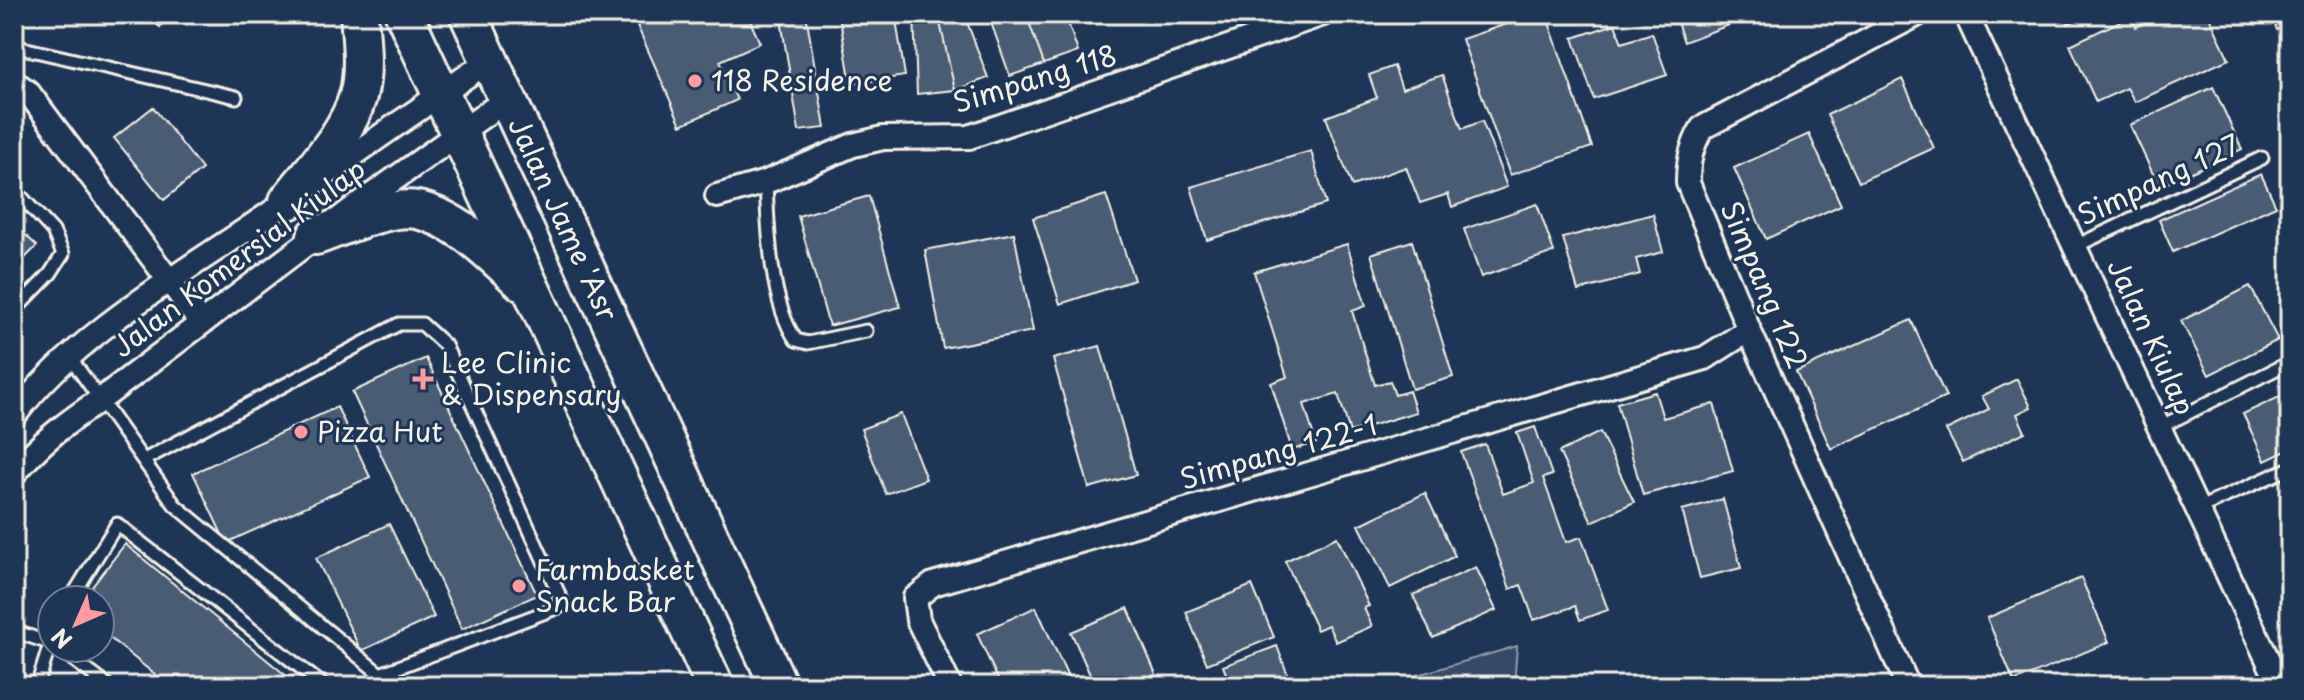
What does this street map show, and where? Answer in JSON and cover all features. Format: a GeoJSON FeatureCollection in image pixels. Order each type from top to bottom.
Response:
{"type":"FeatureCollection","features":[{"type":"Feature","properties":{"kind":"main road"},"geometry":{"type":"LineString","coordinates":[[288,201],[339,134],[358,96],[362,53],[359,14]]}},
{"type":"Feature","properties":{"kind":"main road","name":"Jalan Jame 'Asr"},"geometry":{"type":"LineString","coordinates":[[404,14],[715,686]]}},
{"type":"Feature","properties":{"kind":"main road","name":"Jalan Jame 'Asr"},"geometry":{"type":"LineString","coordinates":[[468,14],[779,686]]}},
{"type":"Feature","properties":{"kind":"main road"},"geometry":{"type":"LineString","coordinates":[[316,236],[385,213],[415,210],[448,222],[533,292]]}},
{"type":"Feature","properties":{"kind":"main road"},"geometry":{"type":"LineString","coordinates":[[669,586],[704,686]]}},
{"type":"Feature","properties":{"kind":"street","name":"Simpang 118"},"geometry":{"type":"LineString","coordinates":[[717,196],[766,182],[853,145],[883,138],[969,137],[1323,14]]}},
{"type":"Feature","properties":{"kind":"street","name":"Simpang 122"},"geometry":{"type":"LineString","coordinates":[[1908,686],[1749,330],[1688,183],[1688,163],[1692,145],[1702,128],[1918,14]]}},
{"type":"Feature","properties":{"kind":"street","name":"Jalan Kiulap"},"geometry":{"type":"LineString","coordinates":[[1966,14],[2280,686]]}},
{"type":"Feature","properties":{"kind":"street","name":"Jalan Komersial Kiulap"},"geometry":{"type":"LineString","coordinates":[[14,416],[69,356],[171,280],[489,61]]}},
{"type":"Feature","properties":{"kind":"street"},"geometry":{"type":"LineString","coordinates":[[14,82],[28,92],[201,323]]}},
{"type":"Feature","properties":{"kind":"street","name":"Jalan Komersial Kiulap"},"geometry":{"type":"LineString","coordinates":[[14,474],[50,435],[316,236],[507,99]]}},
{"type":"Feature","properties":{"kind":"street","name":"Simpang 122-1"},"geometry":{"type":"LineString","coordinates":[[950,686],[918,620],[915,598],[933,584],[1705,358],[1749,330]]}},
{"type":"Feature","properties":{"kind":"lane"},"geometry":{"type":"LineString","coordinates":[[15,50],[236,97]]}},
{"type":"Feature","properties":{"kind":"lane","name":"Simpang 127"},"geometry":{"type":"LineString","coordinates":[[2076,246],[2262,158]]}},
{"type":"Feature","properties":{"kind":"lane"},"geometry":{"type":"LineString","coordinates":[[766,182],[768,245],[787,327],[796,340],[808,343],[866,331]]}},
{"type":"Feature","properties":{"kind":"lane"},"geometry":{"type":"LineString","coordinates":[[14,189],[53,231],[63,254],[50,274],[14,311]]}},
{"type":"Feature","properties":{"kind":"lane"},"geometry":{"type":"LineString","coordinates":[[144,460],[399,324],[422,324],[445,345],[564,605],[380,674],[374,686]]}},
{"type":"Feature","properties":{"kind":"lane"},"geometry":{"type":"LineString","coordinates":[[69,356],[175,505],[380,674]]}},
{"type":"Feature","properties":{"kind":"lane"},"geometry":{"type":"LineString","coordinates":[[2160,427],[2290,362]]}},
{"type":"Feature","properties":{"kind":"lane"},"geometry":{"type":"LineString","coordinates":[[2197,509],[2290,468]]}},
{"type":"Feature","properties":{"kind":"lane"},"geometry":{"type":"LineString","coordinates":[[80,584],[117,524],[324,686]]}},
{"type":"Feature","properties":{"kind":"lane"},"geometry":{"type":"LineString","coordinates":[[14,631],[36,638]]}},
{"type":"Feature","properties":{"kind":"lane"},"geometry":{"type":"LineString","coordinates":[[37,686],[45,664]]}},
{"type":"Feature","properties":{"kind":"lane"},"geometry":{"type":"LineString","coordinates":[[80,664],[108,686]]}},
{"type":"Feature","properties":{"kind":"shaded area"},"geometry":{"type":"Polygon","coordinates":[[[1517,646],[1514,686],[1387,684],[1517,646]]]}},
{"type":"Feature","properties":{"kind":"building"},"geometry":{"type":"Polygon","coordinates":[[[144,14],[170,14],[160,27],[144,14]]]}},
{"type":"Feature","properties":{"kind":"building","name":"118 Residence"},"geometry":{"type":"Polygon","coordinates":[[[632,14],[747,14],[760,43],[720,61],[737,100],[681,125],[632,14]]]}},
{"type":"Feature","properties":{"kind":"building"},"geometry":{"type":"Polygon","coordinates":[[[780,14],[806,14],[825,128],[799,131],[780,14]]]}},
{"type":"Feature","properties":{"kind":"building"},"geometry":{"type":"Polygon","coordinates":[[[839,14],[895,14],[905,76],[851,84],[839,14]]]}},
{"type":"Feature","properties":{"kind":"building"},"geometry":{"type":"Polygon","coordinates":[[[914,14],[938,14],[955,90],[917,94],[914,14]]]}},
{"type":"Feature","properties":{"kind":"building"},"geometry":{"type":"Polygon","coordinates":[[[938,14],[964,14],[988,78],[955,90],[938,14]]]}},
{"type":"Feature","properties":{"kind":"building"},"geometry":{"type":"Polygon","coordinates":[[[988,14],[1026,14],[1044,64],[1010,76],[988,14]]]}},
{"type":"Feature","properties":{"kind":"building"},"geometry":{"type":"Polygon","coordinates":[[[1026,14],[1065,14],[1078,52],[1044,64],[1026,14]]]}},
{"type":"Feature","properties":{"kind":"building"},"geometry":{"type":"Polygon","coordinates":[[[1536,14],[1546,14],[1592,147],[1510,175],[1462,39],[1536,14]]]}},
{"type":"Feature","properties":{"kind":"building"},"geometry":{"type":"Polygon","coordinates":[[[1674,14],[1758,14],[1684,42],[1674,14]]]}},
{"type":"Feature","properties":{"kind":"building"},"geometry":{"type":"Polygon","coordinates":[[[2064,14],[2090,14],[2068,24],[2064,14]]]}},
{"type":"Feature","properties":{"kind":"building"},"geometry":{"type":"Polygon","coordinates":[[[2165,14],[2208,14],[2229,59],[2135,102],[2127,88],[2096,102],[2070,45],[2131,16],[2136,27],[2165,14]]]}},
{"type":"Feature","properties":{"kind":"building"},"geometry":{"type":"Polygon","coordinates":[[[2271,14],[2290,14],[2290,25],[2277,30],[2271,14]]]}},
{"type":"Feature","properties":{"kind":"building"},"geometry":{"type":"Polygon","coordinates":[[[1615,24],[1622,43],[1652,33],[1667,75],[1594,99],[1573,38],[1615,24]]]}},
{"type":"Feature","properties":{"kind":"building"},"geometry":{"type":"Polygon","coordinates":[[[1394,66],[1402,89],[1442,75],[1462,129],[1482,121],[1507,187],[1452,207],[1448,194],[1420,203],[1406,167],[1352,186],[1326,117],[1377,98],[1369,75],[1394,66]]]}},
{"type":"Feature","properties":{"kind":"building"},"geometry":{"type":"Polygon","coordinates":[[[1902,79],[1934,148],[1859,182],[1827,115],[1902,79]]]}},
{"type":"Feature","properties":{"kind":"building"},"geometry":{"type":"Polygon","coordinates":[[[2213,87],[2242,149],[2159,187],[2130,125],[2213,87]]]}},
{"type":"Feature","properties":{"kind":"building"},"geometry":{"type":"Polygon","coordinates":[[[153,107],[202,169],[164,200],[114,138],[153,107]]]}},
{"type":"Feature","properties":{"kind":"building"},"geometry":{"type":"Polygon","coordinates":[[[1809,134],[1841,205],[1766,239],[1734,168],[1809,134]]]}},
{"type":"Feature","properties":{"kind":"building"},"geometry":{"type":"Polygon","coordinates":[[[1311,151],[1326,204],[1207,240],[1191,187],[1311,151]]]}},
{"type":"Feature","properties":{"kind":"building"},"geometry":{"type":"Polygon","coordinates":[[[2261,174],[2276,206],[2173,252],[2159,220],[2261,174]]]}},
{"type":"Feature","properties":{"kind":"building"},"geometry":{"type":"Polygon","coordinates":[[[1106,195],[1134,280],[1060,304],[1033,218],[1106,195]]]}},
{"type":"Feature","properties":{"kind":"building"},"geometry":{"type":"Polygon","coordinates":[[[869,196],[900,307],[829,326],[798,216],[869,196]]]}},
{"type":"Feature","properties":{"kind":"building"},"geometry":{"type":"Polygon","coordinates":[[[1537,204],[1554,252],[1481,277],[1464,229],[1537,204]]]}},
{"type":"Feature","properties":{"kind":"building"},"geometry":{"type":"Polygon","coordinates":[[[1653,214],[1663,252],[1636,259],[1640,274],[1578,291],[1563,238],[1653,214]]]}},
{"type":"Feature","properties":{"kind":"building"},"geometry":{"type":"Polygon","coordinates":[[[14,224],[37,246],[14,269],[14,224]]]}},
{"type":"Feature","properties":{"kind":"building"},"geometry":{"type":"Polygon","coordinates":[[[1014,233],[1033,331],[943,348],[925,250],[1014,233]]]}},
{"type":"Feature","properties":{"kind":"building"},"geometry":{"type":"Polygon","coordinates":[[[1412,241],[1453,377],[1412,389],[1371,254],[1412,241]]]}},
{"type":"Feature","properties":{"kind":"building"},"geometry":{"type":"Polygon","coordinates":[[[1347,244],[1366,306],[1352,311],[1375,385],[1390,381],[1395,395],[1409,391],[1416,412],[1350,432],[1338,394],[1304,404],[1316,443],[1292,450],[1271,383],[1287,377],[1254,272],[1347,244]]]}},
{"type":"Feature","properties":{"kind":"building"},"geometry":{"type":"Polygon","coordinates":[[[2250,286],[2278,340],[2209,375],[2181,321],[2250,286]]]}},
{"type":"Feature","properties":{"kind":"building"},"geometry":{"type":"Polygon","coordinates":[[[1911,320],[1946,397],[1831,449],[1796,372],[1911,320]]]}},
{"type":"Feature","properties":{"kind":"building"},"geometry":{"type":"Polygon","coordinates":[[[1100,346],[1136,475],[1089,488],[1053,359],[1100,346]]]}},
{"type":"Feature","properties":{"kind":"building"},"geometry":{"type":"Polygon","coordinates":[[[426,358],[537,595],[462,629],[352,392],[426,358]]]}},
{"type":"Feature","properties":{"kind":"building"},"geometry":{"type":"Polygon","coordinates":[[[2017,379],[2031,407],[2017,414],[2025,432],[1963,462],[1946,430],[1989,409],[1982,396],[2017,379]]]}},
{"type":"Feature","properties":{"kind":"building"},"geometry":{"type":"Polygon","coordinates":[[[1655,392],[1663,418],[1714,404],[1733,471],[1643,495],[1617,403],[1655,392]]]}},
{"type":"Feature","properties":{"kind":"building"},"geometry":{"type":"Polygon","coordinates":[[[2290,392],[2290,449],[2265,461],[2243,414],[2290,392]]]}},
{"type":"Feature","properties":{"kind":"building"},"geometry":{"type":"Polygon","coordinates":[[[337,407],[370,477],[226,543],[193,473],[337,407]]]}},
{"type":"Feature","properties":{"kind":"building"},"geometry":{"type":"Polygon","coordinates":[[[901,414],[926,479],[886,494],[861,429],[901,414]]]}},
{"type":"Feature","properties":{"kind":"building"},"geometry":{"type":"Polygon","coordinates":[[[1535,427],[1552,475],[1543,478],[1566,542],[1581,537],[1608,610],[1580,620],[1575,606],[1534,620],[1521,585],[1510,589],[1461,452],[1485,444],[1503,494],[1534,483],[1517,433],[1535,427]]]}},
{"type":"Feature","properties":{"kind":"building"},"geometry":{"type":"Polygon","coordinates":[[[1600,432],[1634,502],[1592,522],[1559,452],[1600,432]]]}},
{"type":"Feature","properties":{"kind":"building"},"geometry":{"type":"Polygon","coordinates":[[[1425,493],[1455,556],[1390,588],[1359,525],[1425,493]]]}},
{"type":"Feature","properties":{"kind":"building"},"geometry":{"type":"Polygon","coordinates":[[[1723,499],[1741,568],[1700,578],[1682,510],[1723,499]]]}},
{"type":"Feature","properties":{"kind":"building"},"geometry":{"type":"Polygon","coordinates":[[[389,524],[434,617],[361,651],[316,558],[389,524]]]}},
{"type":"Feature","properties":{"kind":"building"},"geometry":{"type":"Polygon","coordinates":[[[1337,537],[1369,606],[1364,608],[1372,626],[1336,642],[1328,625],[1317,630],[1285,561],[1337,537]]]}},
{"type":"Feature","properties":{"kind":"building"},"geometry":{"type":"Polygon","coordinates":[[[125,544],[299,686],[169,686],[116,643],[116,584],[94,584],[125,544]]]}},
{"type":"Feature","properties":{"kind":"building"},"geometry":{"type":"Polygon","coordinates":[[[1476,567],[1496,610],[1433,638],[1413,595],[1476,567]]]}},
{"type":"Feature","properties":{"kind":"building"},"geometry":{"type":"Polygon","coordinates":[[[2081,578],[2109,642],[2014,682],[1987,618],[2081,578]]]}},
{"type":"Feature","properties":{"kind":"building"},"geometry":{"type":"Polygon","coordinates":[[[1252,585],[1274,637],[1207,664],[1186,612],[1252,585]]]}},
{"type":"Feature","properties":{"kind":"building"},"geometry":{"type":"Polygon","coordinates":[[[1036,607],[1072,686],[1001,686],[977,634],[1036,607]]]}},
{"type":"Feature","properties":{"kind":"building"},"geometry":{"type":"Polygon","coordinates":[[[1128,608],[1161,686],[1095,686],[1071,632],[1128,608]]]}},
{"type":"Feature","properties":{"kind":"building"},"geometry":{"type":"Polygon","coordinates":[[[1277,646],[1292,686],[1231,686],[1223,666],[1277,646]]]}},
{"type":"Feature","properties":{"kind":"building"},"geometry":{"type":"Polygon","coordinates":[[[2122,676],[2127,686],[2102,686],[2122,676]]]}},
{"type":"Feature","properties":{"kind":"place","name":"118 Residence"},"geometry":{"type":"Point","coordinates":[695,81]}},
{"type":"Feature","properties":{"kind":"place","name":"Lee Clinic & Dispensary"},"geometry":{"type":"Point","coordinates":[423,379]}},
{"type":"Feature","properties":{"kind":"place","name":"Pizza Hut"},"geometry":{"type":"Point","coordinates":[301,432]}},
{"type":"Feature","properties":{"kind":"place","name":"Farmbasket Snack Bar"},"geometry":{"type":"Point","coordinates":[519,586]}}]}
